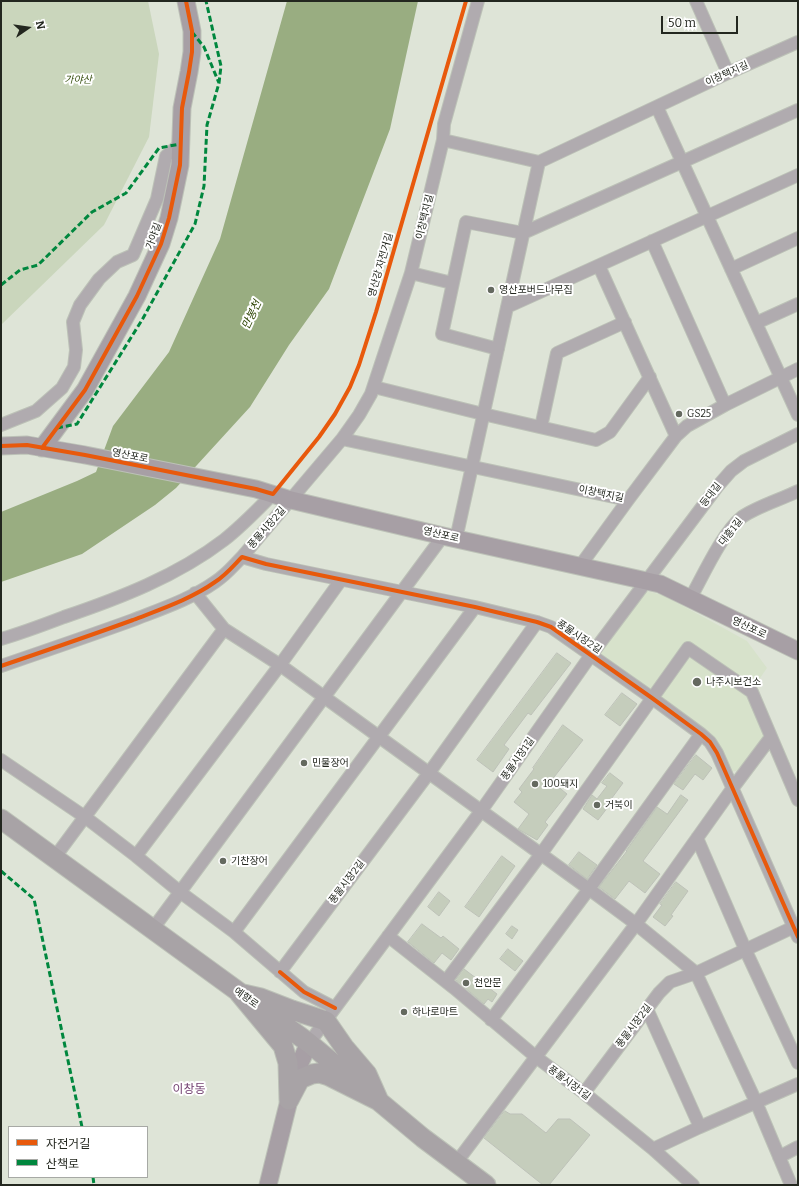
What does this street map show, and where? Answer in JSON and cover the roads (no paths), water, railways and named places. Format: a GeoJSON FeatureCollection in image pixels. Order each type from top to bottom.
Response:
{"type":"FeatureCollection","features":[{"type":"Feature","properties":{"kind":"main road","name":"예향로"},"geometry":{"type":"LineString","coordinates":[[1,819],[309,1043],[423,1138],[486,1185]]}},
{"type":"Feature","properties":{"kind":"main road"},"geometry":{"type":"LineString","coordinates":[[239,993],[261,998],[292,1010],[330,1014],[344,1047],[366,1074],[379,1102]]}},
{"type":"Feature","properties":{"kind":"main road"},"geometry":{"type":"LineString","coordinates":[[239,993],[283,1046],[288,1063],[289,1100]]}},
{"type":"Feature","properties":{"kind":"main road"},"geometry":{"type":"LineString","coordinates":[[289,1100],[300,1079],[319,1073],[329,1076],[379,1102]]}},
{"type":"Feature","properties":{"kind":"street","name":"가야길"},"geometry":{"type":"LineString","coordinates":[[42,448],[85,390],[137,296],[161,244],[176,190],[180,165],[182,108],[192,52],[192,31],[186,1]]}},
{"type":"Feature","properties":{"kind":"street","name":"이창택지길"},"geometry":{"type":"LineString","coordinates":[[291,500],[342,439],[359,415],[374,387],[411,273],[443,140],[444,124],[478,1]]}},
{"type":"Feature","properties":{"kind":"street"},"geometry":{"type":"LineString","coordinates":[[696,1],[728,73]]}},
{"type":"Feature","properties":{"kind":"street","name":"이창택지길"},"geometry":{"type":"LineString","coordinates":[[539,162],[728,73],[798,42]]}},
{"type":"Feature","properties":{"kind":"street"},"geometry":{"type":"LineString","coordinates":[[657,107],[798,415]]}},
{"type":"Feature","properties":{"kind":"street"},"geometry":{"type":"LineString","coordinates":[[498,349],[442,334],[466,222],[523,233],[798,110]]}},
{"type":"Feature","properties":{"kind":"street"},"geometry":{"type":"LineString","coordinates":[[152,930],[402,592],[450,537],[472,466],[539,162],[443,140]]}},
{"type":"Feature","properties":{"kind":"street"},"geometry":{"type":"LineString","coordinates":[[1,425],[36,411],[62,388],[74,367],[76,350],[73,322],[80,305],[99,279],[117,262],[133,255],[157,199],[166,156],[180,144]]}},
{"type":"Feature","properties":{"kind":"street"},"geometry":{"type":"LineString","coordinates":[[507,307],[798,175]]}},
{"type":"Feature","properties":{"kind":"street"},"geometry":{"type":"LineString","coordinates":[[731,269],[798,238]]}},
{"type":"Feature","properties":{"kind":"street"},"geometry":{"type":"LineString","coordinates":[[652,241],[725,404]]}},
{"type":"Feature","properties":{"kind":"street"},"geometry":{"type":"LineString","coordinates":[[599,266],[676,436]]}},
{"type":"Feature","properties":{"kind":"street"},"geometry":{"type":"LineString","coordinates":[[411,273],[452,282]]}},
{"type":"Feature","properties":{"kind":"street"},"geometry":{"type":"LineString","coordinates":[[756,323],[798,304]]}},
{"type":"Feature","properties":{"kind":"street"},"geometry":{"type":"LineString","coordinates":[[541,427],[557,353],[625,322]]}},
{"type":"Feature","properties":{"kind":"street","name":"이창택지길"},"geometry":{"type":"LineString","coordinates":[[342,439],[628,500],[676,436],[687,426],[725,404],[798,369]]}},
{"type":"Feature","properties":{"kind":"street"},"geometry":{"type":"LineString","coordinates":[[374,387],[596,440],[610,432],[650,377]]}},
{"type":"Feature","properties":{"kind":"street","name":"등대길"},"geometry":{"type":"LineString","coordinates":[[646,581],[712,493],[731,471],[744,460],[798,434]]}},
{"type":"Feature","properties":{"kind":"street","name":"영산포로"},"geometry":{"type":"LineString","coordinates":[[1,446],[27,445],[86,455],[256,489],[291,500],[660,584],[690,600],[798,651]]}},
{"type":"Feature","properties":{"kind":"street","name":"대흥1길"},"geometry":{"type":"LineString","coordinates":[[690,600],[723,540],[736,524],[743,517],[755,510],[798,491]]}},
{"type":"Feature","properties":{"kind":"street"},"geometry":{"type":"LineString","coordinates":[[1,639],[112,600],[178,570],[225,540],[273,494]]}},
{"type":"Feature","properties":{"kind":"street","name":"풍물시장2길"},"geometry":{"type":"LineString","coordinates":[[1,666],[174,604],[206,588],[226,574],[291,500]]}},
{"type":"Feature","properties":{"kind":"street"},"geometry":{"type":"LineString","coordinates":[[580,566],[628,500]]}},
{"type":"Feature","properties":{"kind":"street","name":"풍물시장2길"},"geometry":{"type":"LineString","coordinates":[[242,557],[266,564],[475,607],[537,622],[551,627],[652,698],[710,742],[717,754],[796,930],[745,949],[696,973],[670,982],[659,993],[584,1093]]}},
{"type":"Feature","properties":{"kind":"street"},"geometry":{"type":"LineString","coordinates":[[136,856],[341,580]]}},
{"type":"Feature","properties":{"kind":"street","name":"풍물시장1길"},"geometry":{"type":"LineString","coordinates":[[309,1043],[481,811],[591,655],[646,581]]}},
{"type":"Feature","properties":{"kind":"street"},"geometry":{"type":"LineString","coordinates":[[195,593],[224,628],[280,664],[541,854],[636,924],[696,973],[756,1102],[791,1185]]}},
{"type":"Feature","properties":{"kind":"street"},"geometry":{"type":"LineString","coordinates":[[234,932],[475,607]]}},
{"type":"Feature","properties":{"kind":"street","name":"풍물시장2길"},"geometry":{"type":"LineString","coordinates":[[280,972],[429,773],[537,622]]}},
{"type":"Feature","properties":{"kind":"street"},"geometry":{"type":"LineString","coordinates":[[55,857],[224,628]]}},
{"type":"Feature","properties":{"kind":"street"},"geometry":{"type":"LineString","coordinates":[[446,981],[541,854],[688,648],[752,692],[798,800]]}},
{"type":"Feature","properties":{"kind":"street"},"geometry":{"type":"LineString","coordinates":[[491,1020],[589,890],[701,734]]}},
{"type":"Feature","properties":{"kind":"street"},"geometry":{"type":"LineString","coordinates":[[456,1163],[636,924],[770,737]]}},
{"type":"Feature","properties":{"kind":"street"},"geometry":{"type":"LineString","coordinates":[[1,760],[85,817],[136,856],[180,892],[234,932],[330,1014]]}},
{"type":"Feature","properties":{"kind":"street"},"geometry":{"type":"LineString","coordinates":[[697,838],[745,949],[798,1063]]}},
{"type":"Feature","properties":{"kind":"street","name":"풍물시장1길"},"geometry":{"type":"LineString","coordinates":[[388,936],[446,981],[536,1057],[584,1093],[653,1149],[694,1185]]}},
{"type":"Feature","properties":{"kind":"street"},"geometry":{"type":"LineString","coordinates":[[647,1009],[700,1127]]}},
{"type":"Feature","properties":{"kind":"street"},"geometry":{"type":"LineString","coordinates":[[268,1185],[296,1072],[309,1043]]}},
{"type":"Feature","properties":{"kind":"street"},"geometry":{"type":"LineString","coordinates":[[653,1149],[798,1084]]}},
{"type":"Feature","properties":{"kind":"street"},"geometry":{"type":"LineString","coordinates":[[779,1157],[798,1148]]}},
{"type":"Feature","properties":{"kind":"water","name":"만봉천"},"geometry":{"type":"Polygon","coordinates":[[[287,1],[418,1],[390,129],[329,289],[289,345],[250,407],[176,488],[155,505],[82,554],[1,582],[1,512],[96,472],[113,426],[169,352],[220,239],[287,1]]]}},
{"type":"Feature","properties":{"kind":"place","name":"영산포버드나무집"},"geometry":{"type":"Point","coordinates":[491,290]}},
{"type":"Feature","properties":{"kind":"place","name":"GS25"},"geometry":{"type":"Point","coordinates":[679,414]}},
{"type":"Feature","properties":{"kind":"place","name":"나주시보건소"},"geometry":{"type":"Point","coordinates":[697,682]}},
{"type":"Feature","properties":{"kind":"place","name":"민물장어"},"geometry":{"type":"Point","coordinates":[304,763]}},
{"type":"Feature","properties":{"kind":"place","name":"100돼지"},"geometry":{"type":"Point","coordinates":[535,784]}},
{"type":"Feature","properties":{"kind":"place","name":"거북이"},"geometry":{"type":"Point","coordinates":[597,805]}},
{"type":"Feature","properties":{"kind":"place","name":"기찬장어"},"geometry":{"type":"Point","coordinates":[223,861]}},
{"type":"Feature","properties":{"kind":"place","name":"천안문"},"geometry":{"type":"Point","coordinates":[466,983]}},
{"type":"Feature","properties":{"kind":"place","name":"하나로마트"},"geometry":{"type":"Point","coordinates":[404,1012]}},
{"type":"Feature","properties":{"kind":"district","name":"이창동"},"geometry":{"type":"Point","coordinates":[189,1090]}},
{"type":"Feature","properties":{"kind":"park label","name":"가야산"},"geometry":{"type":"Point","coordinates":[78,80]}}]}
